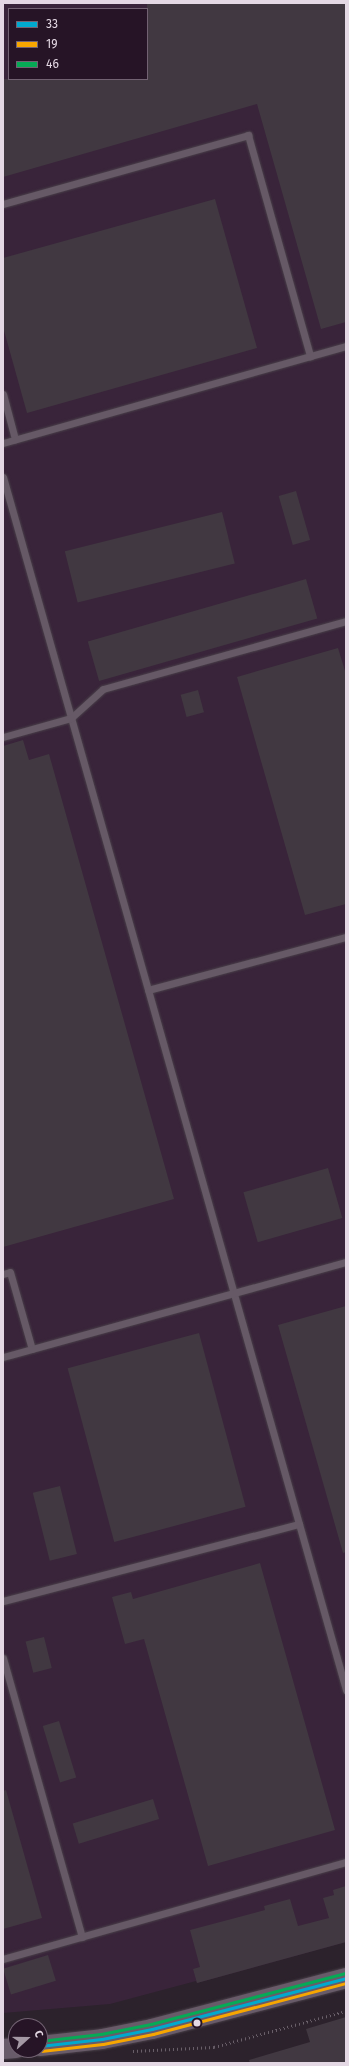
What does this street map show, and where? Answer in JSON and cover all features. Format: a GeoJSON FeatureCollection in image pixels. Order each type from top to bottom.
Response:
{"type":"FeatureCollection","features":[{"type":"Feature","properties":{"kind":"main road"},"geometry":{"type":"LineString","coordinates":[[48,2045],[102,2039],[152,2029],[346,1978]]}},
{"type":"Feature","properties":{"kind":"lane"},"geometry":{"type":"LineString","coordinates":[[3,204],[248,135],[310,356]]}},
{"type":"Feature","properties":{"kind":"lane"},"geometry":{"type":"LineString","coordinates":[[3,443],[346,346]]}},
{"type":"Feature","properties":{"kind":"lane"},"geometry":{"type":"LineString","coordinates":[[3,394],[16,439]]}},
{"type":"Feature","properties":{"kind":"lane"},"geometry":{"type":"LineString","coordinates":[[3,476],[346,1690]]}},
{"type":"Feature","properties":{"kind":"lane"},"geometry":{"type":"LineString","coordinates":[[3,737],[71,718],[103,689],[346,621]]}},
{"type":"Feature","properties":{"kind":"lane"},"geometry":{"type":"LineString","coordinates":[[148,990],[346,937]]}},
{"type":"Feature","properties":{"kind":"lane"},"geometry":{"type":"LineString","coordinates":[[3,1357],[346,1262]]}},
{"type":"Feature","properties":{"kind":"lane"},"geometry":{"type":"LineString","coordinates":[[3,1274],[10,1272],[32,1349]]}},
{"type":"Feature","properties":{"kind":"lane"},"geometry":{"type":"LineString","coordinates":[[3,1601],[299,1524]]}},
{"type":"Feature","properties":{"kind":"lane"},"geometry":{"type":"LineString","coordinates":[[3,1658],[82,1936]]}},
{"type":"Feature","properties":{"kind":"lane"},"geometry":{"type":"LineString","coordinates":[[3,1959],[346,1862]]}},
{"type":"Feature","properties":{"kind":"path"},"geometry":{"type":"LineString","coordinates":[[131,2052],[214,2047],[346,2011]]}},
{"type":"Feature","properties":{"kind":"shaded area"},"geometry":{"type":"Polygon","coordinates":[[[3,3],[346,3],[346,1942],[197,1983],[196,1981],[110,2004],[3,2013],[3,3]]]}},
{"type":"Feature","properties":{"kind":"building"},"geometry":{"type":"Polygon","coordinates":[[[147,3],[346,3],[346,322],[321,329],[257,104],[3,177],[3,79],[148,80],[147,3]]]}},
{"type":"Feature","properties":{"kind":"building"},"geometry":{"type":"Polygon","coordinates":[[[215,199],[257,348],[27,413],[3,327],[3,258],[215,199]]]}},
{"type":"Feature","properties":{"kind":"building"},"geometry":{"type":"Polygon","coordinates":[[[296,491],[310,540],[293,545],[279,496],[296,491]]]}},
{"type":"Feature","properties":{"kind":"building"},"geometry":{"type":"Polygon","coordinates":[[[222,512],[235,563],[78,603],[65,551],[222,512]]]}},
{"type":"Feature","properties":{"kind":"building"},"geometry":{"type":"Polygon","coordinates":[[[306,579],[317,618],[99,681],[88,642],[306,579]]]}},
{"type":"Feature","properties":{"kind":"building"},"geometry":{"type":"Polygon","coordinates":[[[338,648],[346,674],[346,904],[305,915],[237,677],[338,648]]]}},
{"type":"Feature","properties":{"kind":"building"},"geometry":{"type":"Polygon","coordinates":[[[198,690],[204,712],[187,717],[181,695],[198,690]]]}},
{"type":"Feature","properties":{"kind":"building"},"geometry":{"type":"Polygon","coordinates":[[[23,740],[29,760],[49,754],[174,1199],[3,1247],[3,746],[23,740]]]}},
{"type":"Feature","properties":{"kind":"building"},"geometry":{"type":"Polygon","coordinates":[[[328,1168],[342,1218],[258,1242],[243,1192],[328,1168]]]}},
{"type":"Feature","properties":{"kind":"building"},"geometry":{"type":"Polygon","coordinates":[[[346,1306],[346,1552],[343,1553],[278,1325],[346,1306]]]}},
{"type":"Feature","properties":{"kind":"building"},"geometry":{"type":"Polygon","coordinates":[[[199,1333],[246,1507],[114,1542],[68,1368],[199,1333]]]}},
{"type":"Feature","properties":{"kind":"building"},"geometry":{"type":"Polygon","coordinates":[[[60,1486],[77,1554],[50,1561],[33,1493],[60,1486]]]}},
{"type":"Feature","properties":{"kind":"building"},"geometry":{"type":"Polygon","coordinates":[[[260,1563],[335,1830],[208,1866],[144,1639],[125,1644],[112,1597],[131,1592],[133,1599],[260,1563]]]}},
{"type":"Feature","properties":{"kind":"building"},"geometry":{"type":"Polygon","coordinates":[[[44,1637],[52,1668],[33,1673],[26,1642],[44,1637]]]}},
{"type":"Feature","properties":{"kind":"building"},"geometry":{"type":"Polygon","coordinates":[[[59,1721],[76,1777],[60,1782],[43,1726],[59,1721]]]}},
{"type":"Feature","properties":{"kind":"building"},"geometry":{"type":"Polygon","coordinates":[[[6,1790],[42,1918],[3,1929],[3,1791],[6,1790]]]}},
{"type":"Feature","properties":{"kind":"building"},"geometry":{"type":"Polygon","coordinates":[[[153,1799],[159,1819],[79,1844],[73,1824],[153,1799]]]}},
{"type":"Feature","properties":{"kind":"building"},"geometry":{"type":"Polygon","coordinates":[[[346,1886],[346,1942],[197,1983],[193,1969],[200,1967],[190,1930],[265,1910],[264,1906],[290,1899],[298,1926],[329,1918],[323,1898],[334,1895],[333,1890],[346,1886]]]}},
{"type":"Feature","properties":{"kind":"building"},"geometry":{"type":"Polygon","coordinates":[[[48,1955],[56,1981],[11,1995],[3,1969],[48,1955]]]}},
{"type":"Feature","properties":{"kind":"building"},"geometry":{"type":"Polygon","coordinates":[[[346,2017],[346,2063],[250,2063],[249,2060],[310,2042],[306,2029],[346,2017]]]}},
{"type":"Feature","properties":{"kind":"transit line","name":"46"},"geometry":{"type":"LineString","coordinates":[[48,2040],[101,2034],[151,2024],[345,1973]]}},
{"type":"Feature","properties":{"kind":"transit line","name":"33"},"geometry":{"type":"LineString","coordinates":[[48,2045],[102,2039],[152,2029],[346,1978]]}},
{"type":"Feature","properties":{"kind":"transit line","name":"19"},"geometry":{"type":"LineString","coordinates":[[48,2050],[103,2044],[153,2034],[346,1983]]}}]}
